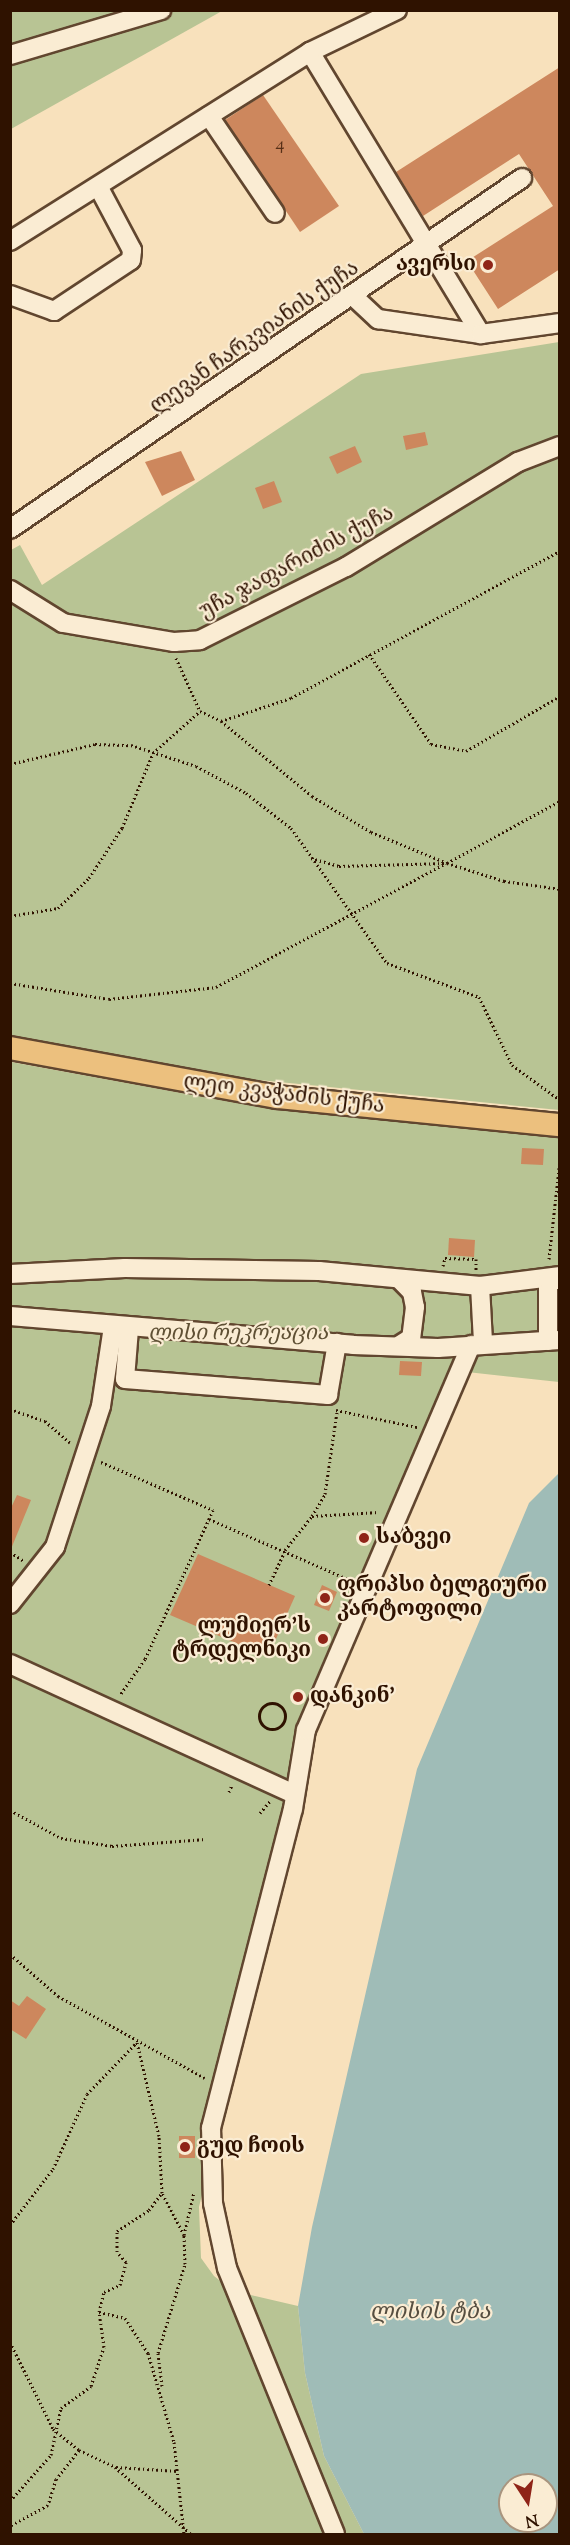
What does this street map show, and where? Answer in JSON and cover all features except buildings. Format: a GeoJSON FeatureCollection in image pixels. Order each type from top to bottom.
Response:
{"type":"FeatureCollection","features":[{"type":"Feature","properties":{"kind":"main road","name":"ლეო კვაჭაძის ქუჩა"},"geometry":{"type":"LineString","coordinates":[[10,1048],[278,1097],[560,1125]]}},
{"type":"Feature","properties":{"kind":"street"},"geometry":{"type":"LineString","coordinates":[[10,55],[161,10]]}},
{"type":"Feature","properties":{"kind":"street"},"geometry":{"type":"LineString","coordinates":[[10,241],[310,52],[397,10]]}},
{"type":"Feature","properties":{"kind":"street"},"geometry":{"type":"LineString","coordinates":[[310,52],[481,334]]}},
{"type":"Feature","properties":{"kind":"street"},"geometry":{"type":"LineString","coordinates":[[209,116],[275,213]]}},
{"type":"Feature","properties":{"kind":"street","name":"ლევან ჩარკვიანის ქუჩა"},"geometry":{"type":"LineString","coordinates":[[11,528],[354,297],[522,178]]}},
{"type":"Feature","properties":{"kind":"street"},"geometry":{"type":"LineString","coordinates":[[10,295],[54,311],[131,260],[132,250],[98,186]]}},
{"type":"Feature","properties":{"kind":"street"},"geometry":{"type":"LineString","coordinates":[[354,297],[378,319],[481,334],[560,322]]}},
{"type":"Feature","properties":{"kind":"street","name":"უჩა ჯაფარიძის ქუჩა"},"geometry":{"type":"LineString","coordinates":[[10,590],[63,623],[174,642],[200,640],[236,625],[346,567],[518,462],[560,446]]}},
{"type":"Feature","properties":{"kind":"street"},"geometry":{"type":"LineString","coordinates":[[10,1274],[136,1268],[318,1271],[480,1286],[554,1275],[554,1340],[400,1345],[121,1328],[10,1316]]}},
{"type":"Feature","properties":{"kind":"street"},"geometry":{"type":"LineString","coordinates":[[400,1280],[412,1292],[415,1307],[411,1338],[400,1345]]}},
{"type":"Feature","properties":{"kind":"street"},"geometry":{"type":"LineString","coordinates":[[335,2535],[224,2257],[213,2203],[210,2152],[219,2085],[306,1730],[434,1430],[477,1344],[480,1286]]}},
{"type":"Feature","properties":{"kind":"street"},"geometry":{"type":"LineString","coordinates":[[121,1328],[125,1379],[332,1404],[337,1342]]}},
{"type":"Feature","properties":{"kind":"street"},"geometry":{"type":"LineString","coordinates":[[10,1604],[55,1547],[102,1406],[121,1328]]}},
{"type":"Feature","properties":{"kind":"street"},"geometry":{"type":"LineString","coordinates":[[10,1664],[292,1794]]}},
{"type":"Feature","properties":{"kind":"path"},"geometry":{"type":"LineString","coordinates":[[221,721],[291,698],[560,551]]}},
{"type":"Feature","properties":{"kind":"path"},"geometry":{"type":"LineString","coordinates":[[174,642],[200,711],[221,721],[312,796],[371,832],[447,862],[504,881],[560,889]]}},
{"type":"Feature","properties":{"kind":"path"},"geometry":{"type":"LineString","coordinates":[[369,654],[431,744],[466,751],[560,696]]}},
{"type":"Feature","properties":{"kind":"path"},"geometry":{"type":"LineString","coordinates":[[10,916],[58,908],[89,878],[122,828],[153,753],[200,711]]}},
{"type":"Feature","properties":{"kind":"path"},"geometry":{"type":"LineString","coordinates":[[10,764],[95,744],[131,745],[196,766],[246,793],[291,828],[309,857],[387,963],[479,997],[512,1065],[560,1100]]}},
{"type":"Feature","properties":{"kind":"path"},"geometry":{"type":"LineString","coordinates":[[10,983],[109,999],[216,987],[560,801]]}},
{"type":"Feature","properties":{"kind":"path"},"geometry":{"type":"LineString","coordinates":[[309,857],[339,866],[447,862]]}},
{"type":"Feature","properties":{"kind":"path"},"geometry":{"type":"LineString","coordinates":[[554,1275],[560,1160]]}},
{"type":"Feature","properties":{"kind":"path"},"geometry":{"type":"LineString","coordinates":[[445,1260],[476,1262]]}},
{"type":"Feature","properties":{"kind":"path"},"geometry":{"type":"LineString","coordinates":[[269,1585],[285,1550],[326,1494],[332,1404],[434,1430]]}},
{"type":"Feature","properties":{"kind":"path"},"geometry":{"type":"LineString","coordinates":[[10,1409],[45,1421],[85,1455],[213,1510],[144,1659],[111,1709]]}},
{"type":"Feature","properties":{"kind":"path"},"geometry":{"type":"LineString","coordinates":[[312,1516],[399,1511]]}},
{"type":"Feature","properties":{"kind":"path"},"geometry":{"type":"LineString","coordinates":[[208,1519],[285,1550],[366,1587]]}},
{"type":"Feature","properties":{"kind":"path"},"geometry":{"type":"LineString","coordinates":[[267,1703],[280,1704],[285,1712],[283,1725],[275,1729],[263,1725],[259,1717],[267,1703]]}},
{"type":"Feature","properties":{"kind":"path"},"geometry":{"type":"LineString","coordinates":[[10,1810],[61,1838],[92,1843],[170,1845],[206,1839]]}},
{"type":"Feature","properties":{"kind":"path"},"geometry":{"type":"LineString","coordinates":[[10,1954],[58,1996],[137,2042],[219,2085]]}},
{"type":"Feature","properties":{"kind":"path"},"geometry":{"type":"LineString","coordinates":[[137,2042],[159,2136],[162,2193],[184,2235],[185,2264],[158,2353],[162,2391],[178,2471],[186,2528],[184,2535]]}},
{"type":"Feature","properties":{"kind":"path"},"geometry":{"type":"LineString","coordinates":[[10,2225],[53,2169],[87,2094],[137,2042]]}},
{"type":"Feature","properties":{"kind":"path"},"geometry":{"type":"LineString","coordinates":[[10,2502],[51,2455],[54,2429],[61,2408],[91,2386],[104,2347],[99,2312],[104,2292],[120,2285],[126,2262],[117,2252],[117,2231],[149,2210],[162,2193]]}},
{"type":"Feature","properties":{"kind":"path"},"geometry":{"type":"LineString","coordinates":[[99,2312],[125,2318],[148,2353],[162,2391]]}},
{"type":"Feature","properties":{"kind":"path"},"geometry":{"type":"LineString","coordinates":[[10,2342],[54,2429],[79,2450],[115,2467],[186,2528],[191,2535]]}},
{"type":"Feature","properties":{"kind":"path"},"geometry":{"type":"LineString","coordinates":[[10,2526],[48,2505],[56,2479],[79,2450]]}},
{"type":"Feature","properties":{"kind":"path"},"geometry":{"type":"LineString","coordinates":[[115,2467],[178,2471]]}},
{"type":"Feature","properties":{"kind":"green space"},"geometry":{"type":"Polygon","coordinates":[[[11,10],[222,11],[11,129],[11,10]]]}},
{"type":"Feature","properties":{"kind":"green space"},"geometry":{"type":"Polygon","coordinates":[[[559,342],[559,1110],[230,1077],[11,1035],[11,550],[20,545],[42,585],[361,374],[559,342]]]}},
{"type":"Feature","properties":{"kind":"green space","name":"ლისი რეკრეაცია"},"geometry":{"type":"Polygon","coordinates":[[[11,1062],[264,1108],[559,1136],[559,1382],[467,1372],[317,1721],[199,2207],[201,2258],[214,2276],[233,2291],[298,2306],[305,2373],[324,2456],[364,2534],[11,2534],[11,1062]]]}},
{"type":"Feature","properties":{"kind":"water","name":"ლისის ტბა"},"geometry":{"type":"Polygon","coordinates":[[[559,1473],[559,2534],[364,2534],[324,2456],[305,2373],[298,2306],[312,2227],[417,1769],[529,1503],[559,1473]]]}},
{"type":"Feature","properties":{"kind":"place","name":"ავერსი"},"geometry":{"type":"Point","coordinates":[488,265]}},
{"type":"Feature","properties":{"kind":"place","name":"საბვეი"},"geometry":{"type":"Point","coordinates":[364,1538]}},
{"type":"Feature","properties":{"kind":"place","name":"ფრიპსი ბელგიური კარტოფილი"},"geometry":{"type":"Point","coordinates":[325,1598]}},
{"type":"Feature","properties":{"kind":"place","name":"ლუმიერ'ს ტრდელნიკი"},"geometry":{"type":"Point","coordinates":[323,1639]}},
{"type":"Feature","properties":{"kind":"place","name":"დანკინ'"},"geometry":{"type":"Point","coordinates":[298,1697]}},
{"type":"Feature","properties":{"kind":"place","name":"გუდ ჩოის"},"geometry":{"type":"Point","coordinates":[185,2147]}}]}
